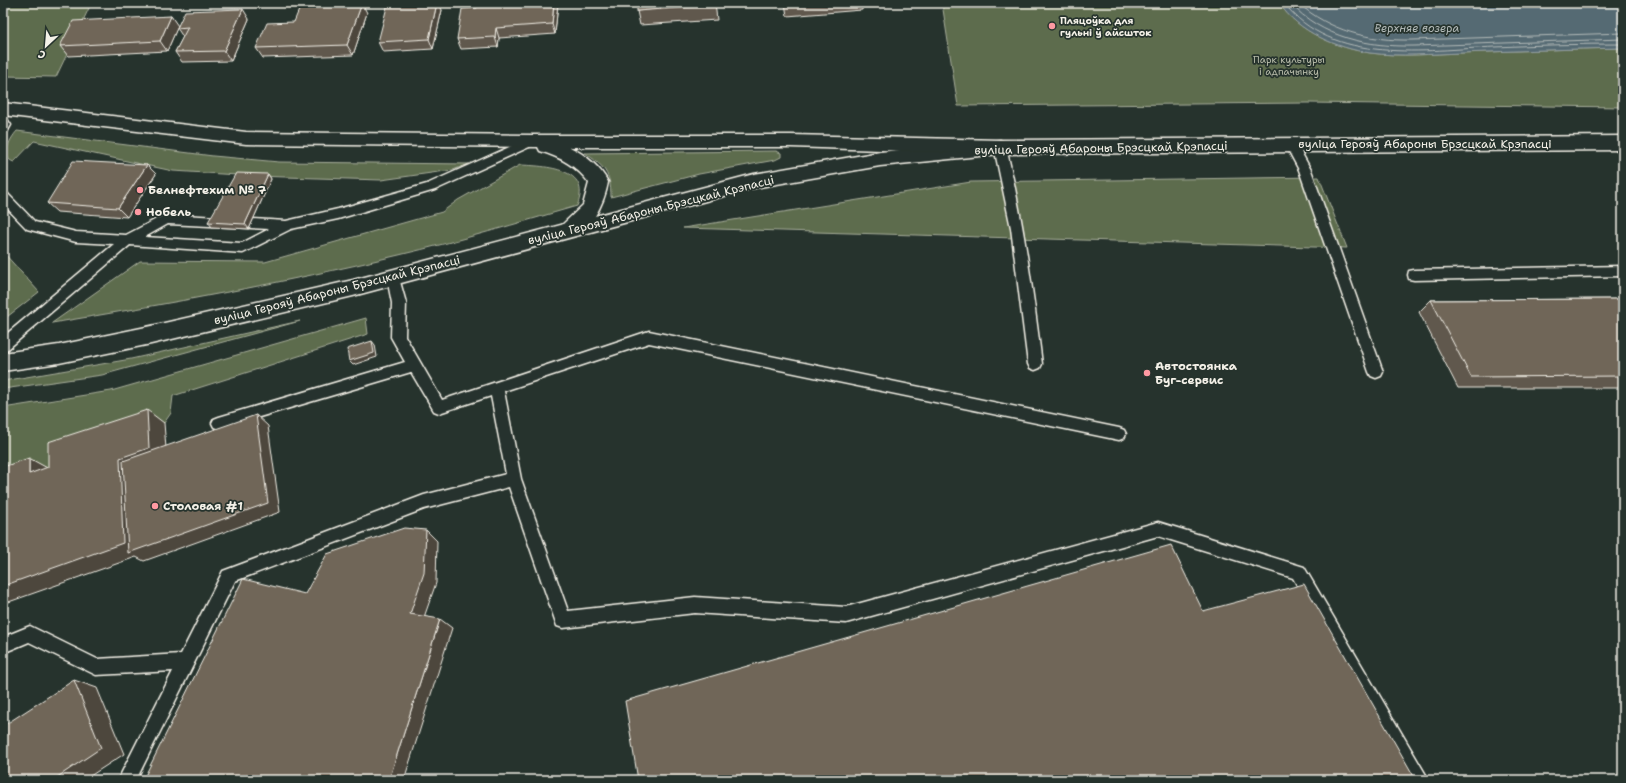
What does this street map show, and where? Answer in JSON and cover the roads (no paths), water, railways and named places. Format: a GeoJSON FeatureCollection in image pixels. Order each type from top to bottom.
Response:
{"type":"FeatureCollection","features":[{"type":"Feature","properties":{"kind":"main road"},"geometry":{"type":"LineString","coordinates":[[3,109],[246,138],[532,142],[792,141],[1000,147]]}},
{"type":"Feature","properties":{"kind":"main road"},"geometry":{"type":"LineString","coordinates":[[532,142],[560,149],[589,168],[599,182],[597,197],[587,215],[569,230]]}},
{"type":"Feature","properties":{"kind":"main road","name":"вуліца Герояў Абароны Брэсцкай Крэпасці"},"geometry":{"type":"LineString","coordinates":[[3,362],[59,354],[151,335],[393,278],[754,181],[880,159],[1000,147],[1623,143]]}},
{"type":"Feature","properties":{"kind":"lane"},"geometry":{"type":"LineString","coordinates":[[3,122],[3,129]]}},
{"type":"Feature","properties":{"kind":"lane"},"geometry":{"type":"LineString","coordinates":[[3,196],[31,226],[76,237],[243,248],[288,225],[338,214],[431,188],[532,142]]}},
{"type":"Feature","properties":{"kind":"lane"},"geometry":{"type":"LineString","coordinates":[[1291,144],[1305,170],[1376,372]]}},
{"type":"Feature","properties":{"kind":"lane"},"geometry":{"type":"LineString","coordinates":[[1000,147],[1006,171],[1026,284],[1035,364]]}},
{"type":"Feature","properties":{"kind":"lane"},"geometry":{"type":"LineString","coordinates":[[3,345],[128,240],[166,219],[288,225]]}},
{"type":"Feature","properties":{"kind":"lane"},"geometry":{"type":"LineString","coordinates":[[1414,275],[1623,272]]}},
{"type":"Feature","properties":{"kind":"lane"},"geometry":{"type":"LineString","coordinates":[[393,278],[399,303],[398,337],[439,407],[649,337],[1119,434]]}},
{"type":"Feature","properties":{"kind":"lane"},"geometry":{"type":"LineString","coordinates":[[219,423],[414,365]]}},
{"type":"Feature","properties":{"kind":"lane"},"geometry":{"type":"LineString","coordinates":[[496,388],[514,479],[563,620],[695,605],[846,615],[1158,530],[1298,572],[1420,780]]}},
{"type":"Feature","properties":{"kind":"lane"},"geometry":{"type":"LineString","coordinates":[[127,780],[229,576],[424,502],[514,479]]}},
{"type":"Feature","properties":{"kind":"lane"},"geometry":{"type":"LineString","coordinates":[[3,645],[30,634],[96,667],[186,662]]}},
{"type":"Feature","properties":{"kind":"water","name":"Верхняе возера"},"geometry":{"type":"Polygon","coordinates":[[[1279,3],[1623,3],[1623,48],[1416,55],[1370,53],[1357,51],[1319,37],[1297,22],[1279,3]]]}},
{"type":"Feature","properties":{"kind":"place","name":"Пляцоўка для гульні ў айсшток"},"geometry":{"type":"Point","coordinates":[1052,26]}},
{"type":"Feature","properties":{"kind":"place","name":"Белнефтехим № 7"},"geometry":{"type":"Point","coordinates":[140,190]}},
{"type":"Feature","properties":{"kind":"place","name":"Нобель"},"geometry":{"type":"Point","coordinates":[138,212]}},
{"type":"Feature","properties":{"kind":"place","name":"Автостоянка Буг-сервис"},"geometry":{"type":"Point","coordinates":[1147,373]}},
{"type":"Feature","properties":{"kind":"place","name":"Столовая #1"},"geometry":{"type":"Point","coordinates":[155,506]}},
{"type":"Feature","properties":{"kind":"park label","name":"Парк культуры і адпачынку"},"geometry":{"type":"Point","coordinates":[1289,64]}}]}
